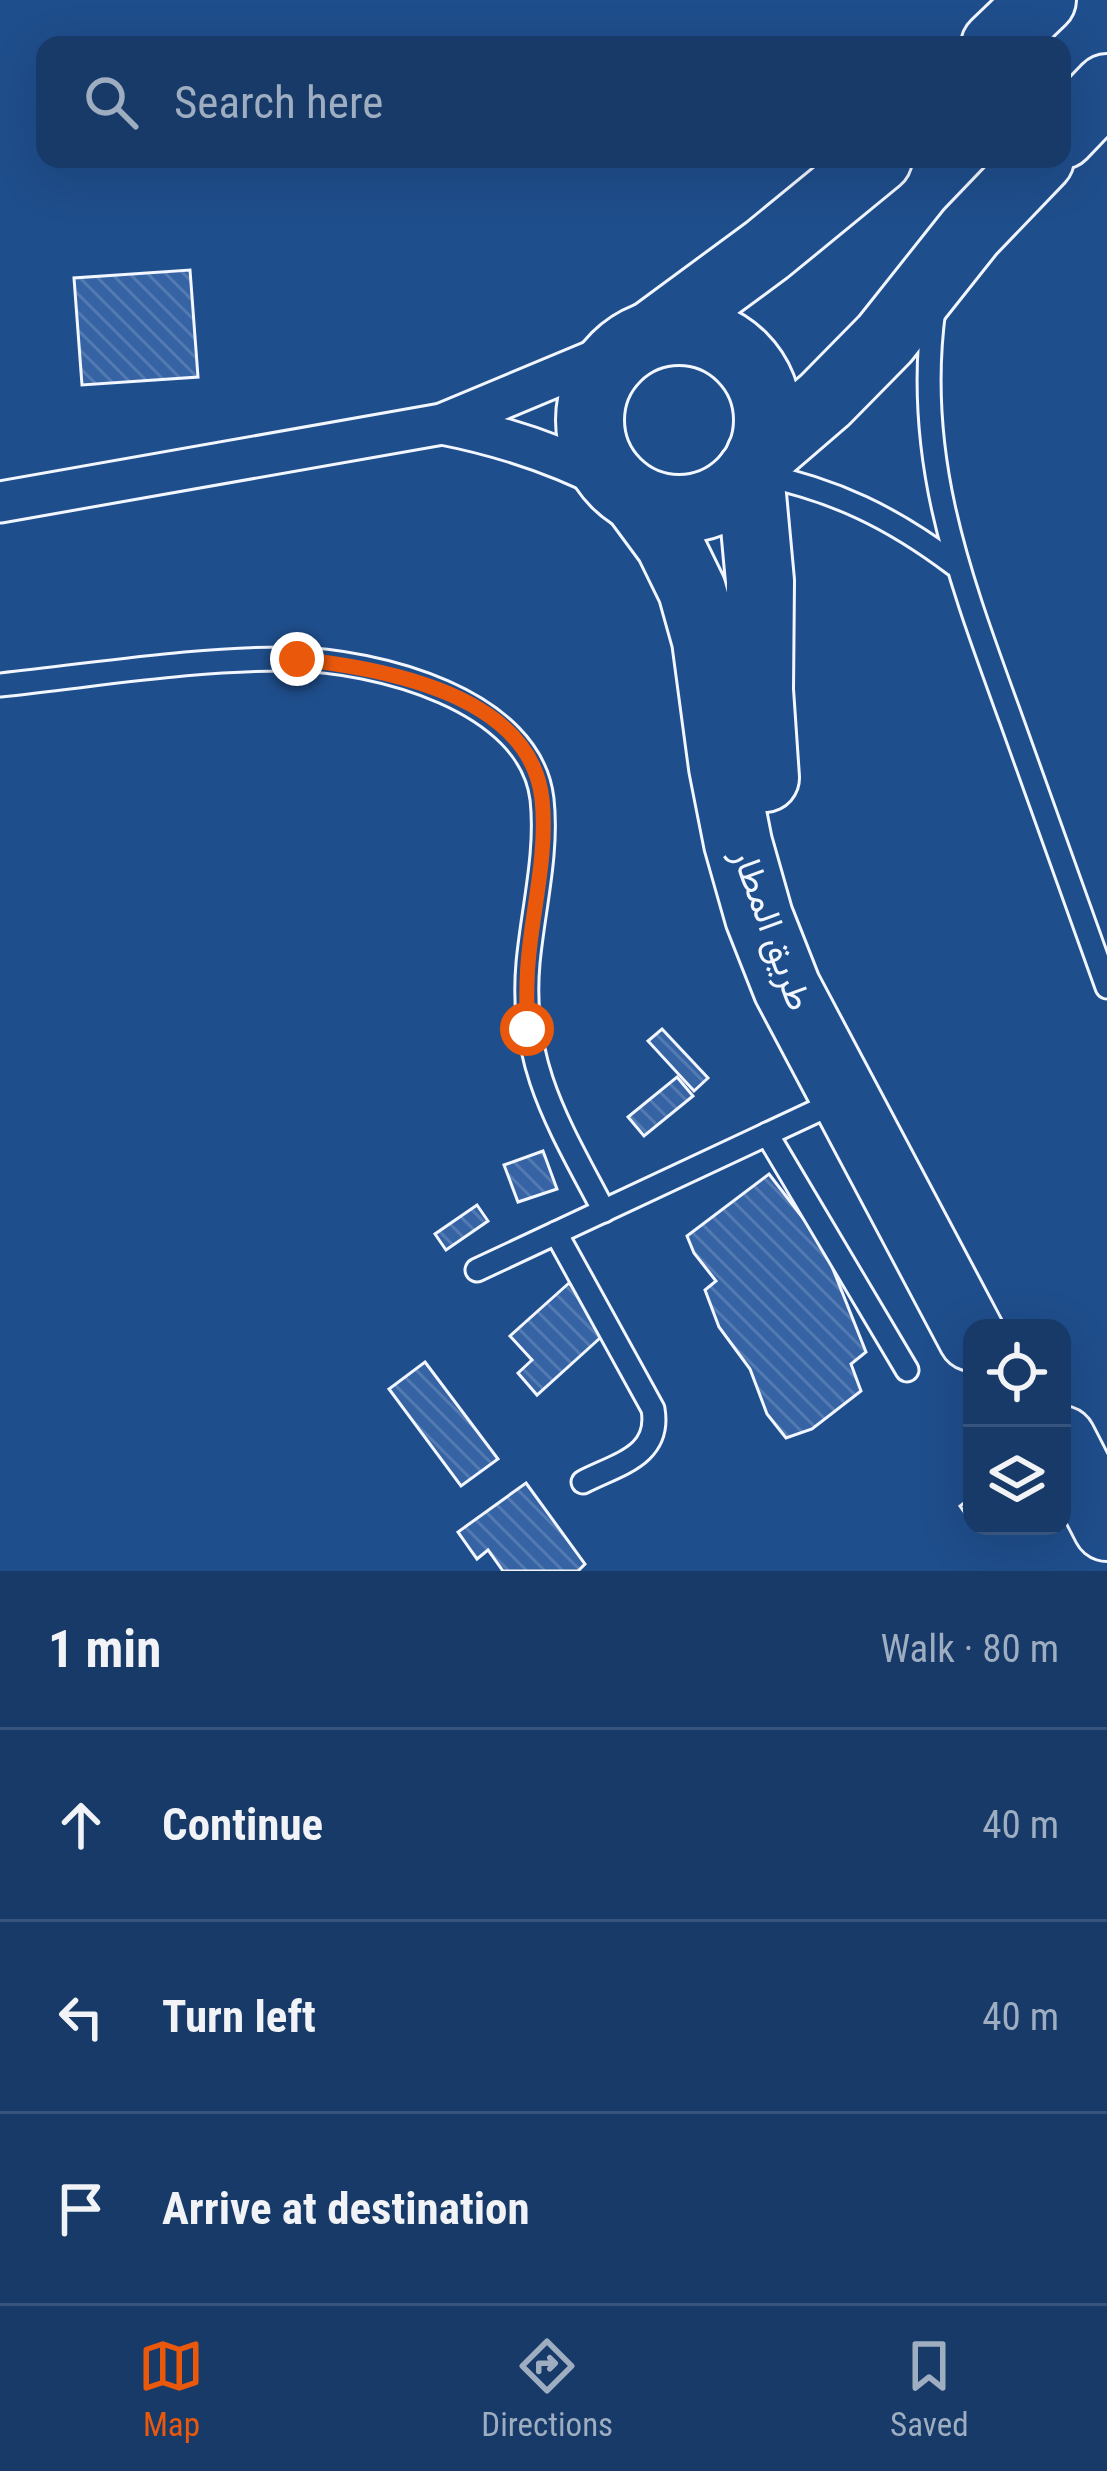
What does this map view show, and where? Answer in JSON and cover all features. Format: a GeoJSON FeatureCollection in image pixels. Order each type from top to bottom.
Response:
{"type":"FeatureCollection","features":[{"type":"Feature","properties":{"kind":"highway"},"geometry":{"type":"LineString","coordinates":[[1004,36],[1042,0]]}},
{"type":"Feature","properties":{"kind":"highway"},"geometry":{"type":"LineString","coordinates":[[1071,126],[1107,88]]}},
{"type":"Feature","properties":{"kind":"highway"},"geometry":{"type":"LineString","coordinates":[[867,168],[767,250],[604,370],[591,398],[589,428],[597,458],[626,492],[663,509],[689,510],[736,490],[755,464],[885,339],[970,232],[1031,168]]}},
{"type":"Feature","properties":{"kind":"highway"},"geometry":{"type":"LineString","coordinates":[[639,341],[682,331],[711,335],[736,351],[756,373],[767,400],[769,429],[755,464]]}},
{"type":"Feature","properties":{"kind":"highway","name":"طريق المطار"},"geometry":{"type":"LineString","coordinates":[[755,464],[762,763],[774,836],[794,906],[821,974],[999,1319]]}},
{"type":"Feature","properties":{"kind":"highway","name":"طريق المطار"},"geometry":{"type":"LineString","coordinates":[[626,492],[669,543],[692,590],[706,640],[738,843],[759,917],[787,988],[963,1320]]}},
{"type":"Feature","properties":{"kind":"highway"},"geometry":{"type":"LineString","coordinates":[[1071,1457],[1107,1527]]}},
{"type":"Feature","properties":{"kind":"highway"},"geometry":{"type":"LineString","coordinates":[[1071,1524],[1096,1571]]}},
{"type":"Feature","properties":{"kind":"street"},"geometry":{"type":"LineString","coordinates":[[0,502],[442,424],[639,341]]}},
{"type":"Feature","properties":{"kind":"street"},"geometry":{"type":"LineString","coordinates":[[442,424],[541,448],[626,492]]}},
{"type":"Feature","properties":{"kind":"lane"},"geometry":{"type":"LineString","coordinates":[[939,273],[929,346],[928,419],[938,492],[956,565],[1107,988]]}},
{"type":"Feature","properties":{"kind":"lane"},"geometry":{"type":"LineString","coordinates":[[755,464],[861,504],[911,531],[956,565]]}},
{"type":"Feature","properties":{"kind":"lane"},"geometry":{"type":"LineString","coordinates":[[0,685],[251,659],[297,659],[387,675],[471,702],[503,725],[529,758],[542,796],[527,1029],[540,1085],[604,1210]]}},
{"type":"Feature","properties":{"kind":"lane"},"geometry":{"type":"LineString","coordinates":[[477,1270],[845,1098]]}},
{"type":"Feature","properties":{"kind":"lane"},"geometry":{"type":"LineString","coordinates":[[767,1134],[907,1370]]}},
{"type":"Feature","properties":{"kind":"lane"},"geometry":{"type":"LineString","coordinates":[[556,1233],[652,1409],[656,1429],[648,1447],[583,1482]]}},
{"type":"Feature","properties":{"kind":"building"},"geometry":{"type":"Polygon","coordinates":[[[190,270],[198,377],[82,385],[74,278],[190,270]]]}},
{"type":"Feature","properties":{"kind":"building"},"geometry":{"type":"Polygon","coordinates":[[[662,1029],[708,1078],[694,1091],[648,1041],[662,1029]]]}},
{"type":"Feature","properties":{"kind":"building"},"geometry":{"type":"Polygon","coordinates":[[[677,1077],[693,1096],[644,1136],[628,1117],[677,1077]]]}},
{"type":"Feature","properties":{"kind":"building"},"geometry":{"type":"Polygon","coordinates":[[[543,1151],[557,1189],[518,1202],[504,1165],[543,1151]]]}},
{"type":"Feature","properties":{"kind":"building"},"geometry":{"type":"Polygon","coordinates":[[[769,1174],[823,1244],[866,1352],[851,1364],[861,1391],[812,1429],[786,1438],[767,1414],[750,1369],[719,1327],[705,1290],[716,1281],[687,1236],[769,1174]]]}},
{"type":"Feature","properties":{"kind":"building"},"geometry":{"type":"Polygon","coordinates":[[[477,1205],[488,1221],[446,1250],[435,1234],[477,1205]]]}},
{"type":"Feature","properties":{"kind":"building"},"geometry":{"type":"Polygon","coordinates":[[[569,1283],[610,1329],[537,1395],[518,1373],[532,1360],[510,1336],[569,1283]]]}},
{"type":"Feature","properties":{"kind":"building"},"geometry":{"type":"Polygon","coordinates":[[[425,1362],[498,1459],[461,1486],[389,1389],[425,1362]]]}},
{"type":"Feature","properties":{"kind":"building"},"geometry":{"type":"Polygon","coordinates":[[[526,1483],[585,1564],[578,1571],[503,1571],[488,1550],[477,1559],[458,1532],[526,1483]]]}},
{"type":"Feature","properties":{"kind":"route"},"geometry":{"type":"LineString","coordinates":[[297,659],[343,664],[471,702],[503,725],[529,758],[542,796],[542,838],[528,966],[527,1029]]}}]}
